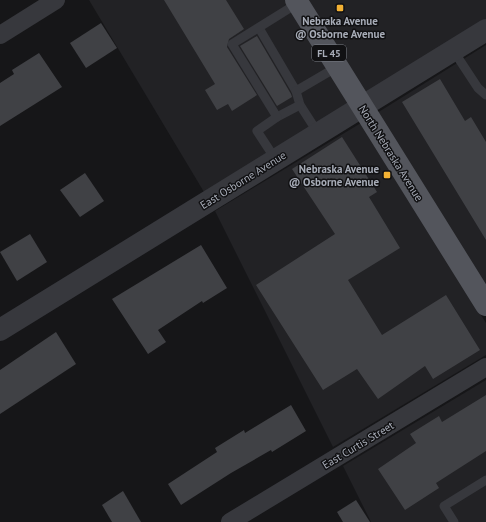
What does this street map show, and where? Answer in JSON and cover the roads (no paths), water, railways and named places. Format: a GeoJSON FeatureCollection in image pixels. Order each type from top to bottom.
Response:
{"type":"FeatureCollection","features":[{"type":"Feature","properties":{"kind":"main road","name":"North Nebraska Avenue"},"geometry":{"type":"LineString","coordinates":[[297,1],[486,305]]}},
{"type":"Feature","properties":{"kind":"street"},"geometry":{"type":"LineString","coordinates":[[0,35],[56,0]]}},
{"type":"Feature","properties":{"kind":"street","name":"East Osborne Avenue"},"geometry":{"type":"LineString","coordinates":[[0,330],[486,30]]}},
{"type":"Feature","properties":{"kind":"street","name":"East Curtis Street"},"geometry":{"type":"LineString","coordinates":[[230,522],[486,367]]}},
{"type":"Feature","properties":{"kind":"lane"},"geometry":{"type":"LineString","coordinates":[[277,117],[263,88],[248,64],[232,44],[259,28],[297,1]]}},
{"type":"Feature","properties":{"kind":"lane"},"geometry":{"type":"LineString","coordinates":[[259,28],[269,51],[283,75],[296,91],[300,105],[318,133]]}},
{"type":"Feature","properties":{"kind":"lane"},"geometry":{"type":"LineString","coordinates":[[453,50],[478,88],[486,95]]}},
{"type":"Feature","properties":{"kind":"lane"},"geometry":{"type":"LineString","coordinates":[[296,91],[337,67]]}},
{"type":"Feature","properties":{"kind":"lane"},"geometry":{"type":"LineString","coordinates":[[276,160],[257,131],[277,117],[300,105]]}},
{"type":"Feature","properties":{"kind":"lane"},"geometry":{"type":"LineString","coordinates":[[454,522],[444,506],[486,480]]}},
{"type":"Feature","properties":{"kind":"place","name":"Nebraka Avenue @ Osborne Avenue"},"geometry":{"type":"Point","coordinates":[340,8]}},
{"type":"Feature","properties":{"kind":"place","name":"Nebraska Avenue @ Osborne Avenue"},"geometry":{"type":"Point","coordinates":[387,175]}}]}
